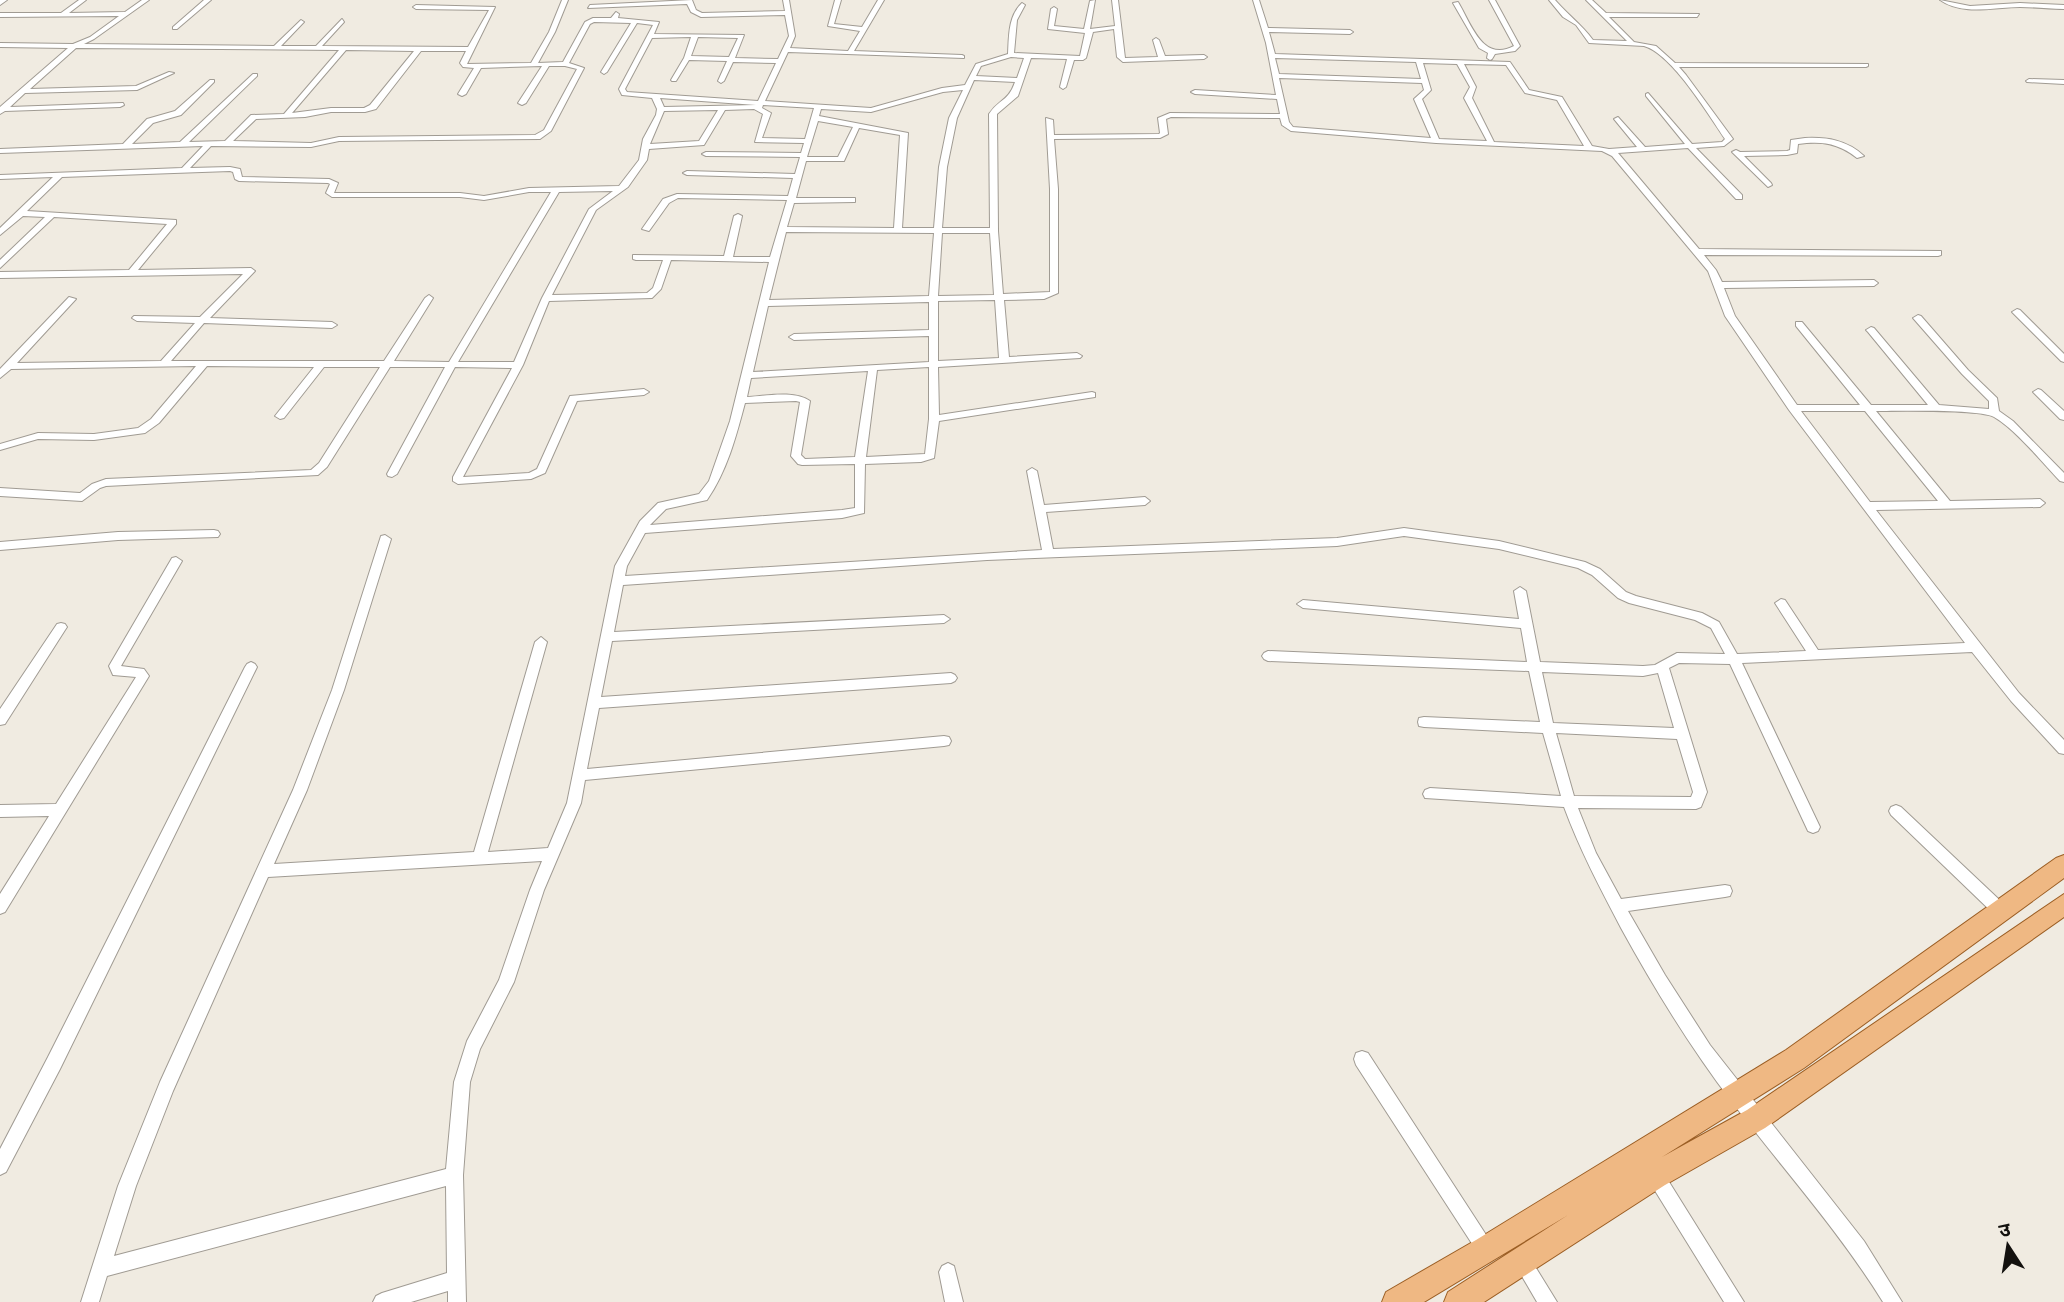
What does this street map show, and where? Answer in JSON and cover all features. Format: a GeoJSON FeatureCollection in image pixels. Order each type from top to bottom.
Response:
{"type":"FeatureCollection","features":[{"type":"Feature","properties":{"kind":"main road"},"geometry":{"type":"LineString","coordinates":[[1396,1302],[1486,1250],[1795,1059],[2064,865]]}},
{"type":"Feature","properties":{"kind":"main road"},"geometry":{"type":"LineString","coordinates":[[1458,1302],[1655,1175],[1756,1119],[2064,904]]}},
{"type":"Feature","properties":{"kind":"street"},"geometry":{"type":"LineString","coordinates":[[62,15],[83,0]]}},
{"type":"Feature","properties":{"kind":"street"},"geometry":{"type":"LineString","coordinates":[[2,108],[75,46],[92,38],[146,0]]}},
{"type":"Feature","properties":{"kind":"street"},"geometry":{"type":"LineString","coordinates":[[176,28],[208,0]]}},
{"type":"Feature","properties":{"kind":"street"},"geometry":{"type":"LineString","coordinates":[[533,65],[552,32],[565,0]]}},
{"type":"Feature","properties":{"kind":"street"},"geometry":{"type":"LineString","coordinates":[[759,106],[793,32],[786,0]]}},
{"type":"Feature","properties":{"kind":"street"},"geometry":{"type":"LineString","coordinates":[[838,0],[830,24],[863,29]]}},
{"type":"Feature","properties":{"kind":"street"},"geometry":{"type":"LineString","coordinates":[[849,52],[881,0]]}},
{"type":"Feature","properties":{"kind":"street"},"geometry":{"type":"LineString","coordinates":[[1115,0],[1120,57],[1123,60],[1203,57]]}},
{"type":"Feature","properties":{"kind":"street"},"geometry":{"type":"LineString","coordinates":[[1256,0],[1283,116],[1288,127],[1436,141],[1609,151],[1728,142],[1728,134],[1675,65],[1654,47],[1591,42],[1578,24],[1565,16],[1552,0]]}},
{"type":"Feature","properties":{"kind":"street"},"geometry":{"type":"LineString","coordinates":[[1456,3],[1481,47],[1492,52],[1513,50],[1517,46],[1492,0]]}},
{"type":"Feature","properties":{"kind":"street"},"geometry":{"type":"LineString","coordinates":[[1589,0],[1633,44]]}},
{"type":"Feature","properties":{"kind":"street"},"geometry":{"type":"LineString","coordinates":[[1944,0],[1955,5],[2063,8]]}},
{"type":"Feature","properties":{"kind":"street"},"geometry":{"type":"LineString","coordinates":[[1984,0],[1994,7]]}},
{"type":"Feature","properties":{"kind":"street"},"geometry":{"type":"LineString","coordinates":[[590,7],[620,3],[689,1],[693,11],[701,15],[789,13]]}},
{"type":"Feature","properties":{"kind":"street"},"geometry":{"type":"LineString","coordinates":[[741,400],[803,399],[806,403],[796,456],[799,460],[860,461],[921,459],[930,456],[934,419],[932,333],[937,232],[943,167],[953,118],[978,65],[1011,55],[1071,58],[1085,56],[1093,1]]}},
{"type":"Feature","properties":{"kind":"street"},"geometry":{"type":"LineString","coordinates":[[0,151],[227,143],[311,145],[339,139],[537,137],[547,131],[581,68],[565,64],[463,65],[470,48],[493,12],[493,3],[447,3],[416,7]]}},
{"type":"Feature","properties":{"kind":"street"},"geometry":{"type":"LineString","coordinates":[[614,20],[620,3]]}},
{"type":"Feature","properties":{"kind":"street"},"geometry":{"type":"LineString","coordinates":[[1011,55],[1014,20],[1022,5]]}},
{"type":"Feature","properties":{"kind":"street"},"geometry":{"type":"LineString","coordinates":[[1054,9],[1050,28],[1117,28]]}},
{"type":"Feature","properties":{"kind":"street"},"geometry":{"type":"LineString","coordinates":[[0,15],[126,14]]}},
{"type":"Feature","properties":{"kind":"street"},"geometry":{"type":"LineString","coordinates":[[1604,15],[1697,15]]}},
{"type":"Feature","properties":{"kind":"street"},"geometry":{"type":"LineString","coordinates":[[565,64],[587,23],[593,20],[635,21],[657,23],[621,91],[624,94],[816,112],[876,109],[942,90],[968,87]]}},
{"type":"Feature","properties":{"kind":"street"},"geometry":{"type":"LineString","coordinates":[[319,46],[342,21]]}},
{"type":"Feature","properties":{"kind":"street"},"geometry":{"type":"LineString","coordinates":[[604,72],[635,21]]}},
{"type":"Feature","properties":{"kind":"street"},"geometry":{"type":"LineString","coordinates":[[277,46],[301,22]]}},
{"type":"Feature","properties":{"kind":"street"},"geometry":{"type":"LineString","coordinates":[[1264,30],[1350,32]]}},
{"type":"Feature","properties":{"kind":"street"},"geometry":{"type":"LineString","coordinates":[[674,80],[687,58],[695,35]]}},
{"type":"Feature","properties":{"kind":"street"},"geometry":{"type":"LineString","coordinates":[[651,36],[742,35],[721,81]]}},
{"type":"Feature","properties":{"kind":"street"},"geometry":{"type":"LineString","coordinates":[[1156,40],[1162,59]]}},
{"type":"Feature","properties":{"kind":"street"},"geometry":{"type":"LineString","coordinates":[[0,44],[319,46],[343,50],[470,48]]}},
{"type":"Feature","properties":{"kind":"street"},"geometry":{"type":"LineString","coordinates":[[227,143],[254,117],[370,108],[419,49]]}},
{"type":"Feature","properties":{"kind":"street"},"geometry":{"type":"LineString","coordinates":[[287,115],[343,50]]}},
{"type":"Feature","properties":{"kind":"street"},"geometry":{"type":"LineString","coordinates":[[784,50],[962,57]]}},
{"type":"Feature","properties":{"kind":"street"},"geometry":{"type":"LineString","coordinates":[[1487,62],[1492,52]]}},
{"type":"Feature","properties":{"kind":"street"},"geometry":{"type":"LineString","coordinates":[[1004,360],[997,298],[994,231],[993,114],[1014,96],[1028,56]]}},
{"type":"Feature","properties":{"kind":"street"},"geometry":{"type":"LineString","coordinates":[[1271,56],[1510,64],[1527,92],[1558,97],[1589,148]]}},
{"type":"Feature","properties":{"kind":"street"},"geometry":{"type":"LineString","coordinates":[[687,58],[779,61]]}},
{"type":"Feature","properties":{"kind":"street"},"geometry":{"type":"LineString","coordinates":[[1063,87],[1071,58]]}},
{"type":"Feature","properties":{"kind":"street"},"geometry":{"type":"LineString","coordinates":[[1419,60],[1428,92],[1418,99],[1436,141]]}},
{"type":"Feature","properties":{"kind":"street"},"geometry":{"type":"LineString","coordinates":[[1459,61],[1473,87],[1468,98],[1492,144]]}},
{"type":"Feature","properties":{"kind":"street"},"geometry":{"type":"LineString","coordinates":[[522,103],[546,65]]}},
{"type":"Feature","properties":{"kind":"street"},"geometry":{"type":"LineString","coordinates":[[1675,65],[1866,65]]}},
{"type":"Feature","properties":{"kind":"street"},"geometry":{"type":"LineString","coordinates":[[462,94],[480,66]]}},
{"type":"Feature","properties":{"kind":"street"},"geometry":{"type":"LineString","coordinates":[[24,91],[132,89],[152,84],[171,73]]}},
{"type":"Feature","properties":{"kind":"street"},"geometry":{"type":"LineString","coordinates":[[182,145],[255,75]]}},
{"type":"Feature","properties":{"kind":"street"},"geometry":{"type":"LineString","coordinates":[[1275,76],[1425,81]]}},
{"type":"Feature","properties":{"kind":"street"},"geometry":{"type":"LineString","coordinates":[[972,78],[1019,80]]}},
{"type":"Feature","properties":{"kind":"street"},"geometry":{"type":"LineString","coordinates":[[2029,80],[2064,82]]}},
{"type":"Feature","properties":{"kind":"street"},"geometry":{"type":"LineString","coordinates":[[126,146],[150,121],[178,113],[212,81]]}},
{"type":"Feature","properties":{"kind":"street"},"geometry":{"type":"LineString","coordinates":[[1195,92],[1279,97]]}},
{"type":"Feature","properties":{"kind":"street"},"geometry":{"type":"LineString","coordinates":[[1648,95],[1690,146],[1739,197]]}},
{"type":"Feature","properties":{"kind":"street"},"geometry":{"type":"LineString","coordinates":[[644,392],[573,398],[541,471],[531,476],[458,481],[518,365],[546,298],[593,209],[621,188],[643,160],[661,109],[656,96]]}},
{"type":"Feature","properties":{"kind":"street"},"geometry":{"type":"LineString","coordinates":[[2,108],[120,105]]}},
{"type":"Feature","properties":{"kind":"street"},"geometry":{"type":"LineString","coordinates":[[661,109],[759,106],[767,113],[758,141],[808,141]]}},
{"type":"Feature","properties":{"kind":"street"},"geometry":{"type":"LineString","coordinates":[[646,146],[701,143],[722,109]]}},
{"type":"Feature","properties":{"kind":"street"},"geometry":{"type":"LineString","coordinates":[[816,112],[856,127],[904,133],[898,231]]}},
{"type":"Feature","properties":{"kind":"street"},"geometry":{"type":"LineString","coordinates":[[457,1302],[454,1175],[462,1082],[472,1047],[506,982],[537,890],[574,803],[582,775],[621,566],[641,529],[662,506],[703,497],[708,493],[741,400],[783,229],[816,112]]}},
{"type":"Feature","properties":{"kind":"street"},"geometry":{"type":"LineString","coordinates":[[1050,137],[1160,136],[1164,134],[1162,118],[1170,115],[1283,116]]}},
{"type":"Feature","properties":{"kind":"street"},"geometry":{"type":"LineString","coordinates":[[1618,119],[1642,148]]}},
{"type":"Feature","properties":{"kind":"street"},"geometry":{"type":"LineString","coordinates":[[764,303],[1044,296],[1056,290],[1049,120]]}},
{"type":"Feature","properties":{"kind":"street"},"geometry":{"type":"LineString","coordinates":[[706,153],[841,159],[856,127]]}},
{"type":"Feature","properties":{"kind":"street"},"geometry":{"type":"LineString","coordinates":[[1738,154],[1791,153],[1794,151],[1794,142],[1834,140],[1843,143],[1860,156]]}},
{"type":"Feature","properties":{"kind":"street"},"geometry":{"type":"LineString","coordinates":[[185,169],[209,144]]}},
{"type":"Feature","properties":{"kind":"street"},"geometry":{"type":"LineString","coordinates":[[1724,144],[1738,154],[1768,185]]}},
{"type":"Feature","properties":{"kind":"street"},"geometry":{"type":"LineString","coordinates":[[1609,151],[1623,162],[1697,252],[1720,285],[1724,305],[1730,316],[1793,408],[1867,506],[1975,647],[2032,716],[2064,749]]}},
{"type":"Feature","properties":{"kind":"street"},"geometry":{"type":"LineString","coordinates":[[0,177],[230,169],[237,171],[239,179],[247,180],[329,181],[334,183],[330,193],[332,195],[346,196],[460,195],[484,198],[513,192],[621,188]]}},
{"type":"Feature","properties":{"kind":"street"},"geometry":{"type":"LineString","coordinates":[[687,173],[798,176]]}},
{"type":"Feature","properties":{"kind":"street"},"geometry":{"type":"LineString","coordinates":[[0,233],[60,174]]}},
{"type":"Feature","properties":{"kind":"street"},"geometry":{"type":"LineString","coordinates":[[0,186],[10,176]]}},
{"type":"Feature","properties":{"kind":"street"},"geometry":{"type":"LineString","coordinates":[[392,474],[452,364],[557,189]]}},
{"type":"Feature","properties":{"kind":"street"},"geometry":{"type":"LineString","coordinates":[[646,229],[666,201],[677,196],[852,200]]}},
{"type":"Feature","properties":{"kind":"street"},"geometry":{"type":"LineString","coordinates":[[21,213],[173,222],[132,272]]}},
{"type":"Feature","properties":{"kind":"street"},"geometry":{"type":"LineString","coordinates":[[0,265],[51,216]]}},
{"type":"Feature","properties":{"kind":"street"},"geometry":{"type":"LineString","coordinates":[[728,259],[738,216]]}},
{"type":"Feature","properties":{"kind":"street"},"geometry":{"type":"LineString","coordinates":[[783,229],[994,231]]}},
{"type":"Feature","properties":{"kind":"street"},"geometry":{"type":"LineString","coordinates":[[1697,252],[1938,253]]}},
{"type":"Feature","properties":{"kind":"street"},"geometry":{"type":"LineString","coordinates":[[636,257],[775,260]]}},
{"type":"Feature","properties":{"kind":"street"},"geometry":{"type":"LineString","coordinates":[[546,298],[649,296],[657,289],[668,258]]}},
{"type":"Feature","properties":{"kind":"street"},"geometry":{"type":"LineString","coordinates":[[0,275],[251,271],[164,363]]}},
{"type":"Feature","properties":{"kind":"street"},"geometry":{"type":"LineString","coordinates":[[1720,285],[1874,283]]}},
{"type":"Feature","properties":{"kind":"street"},"geometry":{"type":"LineString","coordinates":[[0,492],[78,497],[106,483],[314,473],[323,465],[429,298]]}},
{"type":"Feature","properties":{"kind":"street"},"geometry":{"type":"LineString","coordinates":[[0,375],[72,299]]}},
{"type":"Feature","properties":{"kind":"street"},"geometry":{"type":"LineString","coordinates":[[2017,312],[2064,359]]}},
{"type":"Feature","properties":{"kind":"street"},"geometry":{"type":"LineString","coordinates":[[137,318],[332,325]]}},
{"type":"Feature","properties":{"kind":"street"},"geometry":{"type":"LineString","coordinates":[[1918,318],[1965,372],[1994,400],[1994,412]]}},
{"type":"Feature","properties":{"kind":"street"},"geometry":{"type":"LineString","coordinates":[[1798,324],[1947,505]]}},
{"type":"Feature","properties":{"kind":"street"},"geometry":{"type":"LineString","coordinates":[[1871,330],[1936,408]]}},
{"type":"Feature","properties":{"kind":"street"},"geometry":{"type":"LineString","coordinates":[[794,337],[932,333]]}},
{"type":"Feature","properties":{"kind":"street"},"geometry":{"type":"LineString","coordinates":[[747,375],[1077,356]]}},
{"type":"Feature","properties":{"kind":"street"},"geometry":{"type":"LineString","coordinates":[[10,366],[164,363],[518,365]]}},
{"type":"Feature","properties":{"kind":"street"},"geometry":{"type":"LineString","coordinates":[[0,447],[38,436],[94,437],[141,431],[155,421],[204,363]]}},
{"type":"Feature","properties":{"kind":"street"},"geometry":{"type":"LineString","coordinates":[[280,416],[322,363]]}},
{"type":"Feature","properties":{"kind":"street"},"geometry":{"type":"LineString","coordinates":[[641,529],[857,512],[861,508],[860,461],[873,367]]}},
{"type":"Feature","properties":{"kind":"street"},"geometry":{"type":"LineString","coordinates":[[2038,392],[2064,417]]}},
{"type":"Feature","properties":{"kind":"street"},"geometry":{"type":"LineString","coordinates":[[934,419],[1092,395]]}},
{"type":"Feature","properties":{"kind":"street"},"geometry":{"type":"LineString","coordinates":[[1793,408],[1936,408],[1994,412],[2009,423],[2064,479]]}},
{"type":"Feature","properties":{"kind":"street"},"geometry":{"type":"LineString","coordinates":[[1032,471],[1048,553]]}},
{"type":"Feature","properties":{"kind":"street"},"geometry":{"type":"LineString","coordinates":[[1040,509],[1145,501]]}},
{"type":"Feature","properties":{"kind":"street"},"geometry":{"type":"LineString","coordinates":[[1867,506],[2040,503]]}},
{"type":"Feature","properties":{"kind":"street"},"geometry":{"type":"LineString","coordinates":[[619,581],[1048,553],[1337,542],[1404,532],[1499,545],[1581,565],[1596,572],[1622,595],[1709,621],[1721,631],[1813,827]]}},
{"type":"Feature","properties":{"kind":"street"},"geometry":{"type":"LineString","coordinates":[[0,546],[118,536],[214,534]]}},
{"type":"Feature","properties":{"kind":"street"},"geometry":{"type":"LineString","coordinates":[[90,1302],[127,1186],[166,1088],[300,790],[338,690],[385,539]]}},
{"type":"Feature","properties":{"kind":"street"},"geometry":{"type":"LineString","coordinates":[[0,907],[143,676],[140,672],[117,672],[114,670],[115,666],[176,561]]}},
{"type":"Feature","properties":{"kind":"street"},"geometry":{"type":"LineString","coordinates":[[1520,591],[1534,668],[1569,802],[1583,840],[1617,906],[1686,1023],[1737,1096],[1859,1249],[1893,1302]]}},
{"type":"Feature","properties":{"kind":"street"},"geometry":{"type":"LineString","coordinates":[[1781,603],[1815,655]]}},
{"type":"Feature","properties":{"kind":"street"},"geometry":{"type":"LineString","coordinates":[[1303,604],[1526,624]]}},
{"type":"Feature","properties":{"kind":"street"},"geometry":{"type":"LineString","coordinates":[[606,637],[944,619]]}},
{"type":"Feature","properties":{"kind":"street"},"geometry":{"type":"LineString","coordinates":[[0,720],[61,627]]}},
{"type":"Feature","properties":{"kind":"street"},"geometry":{"type":"LineString","coordinates":[[480,859],[541,642]]}},
{"type":"Feature","properties":{"kind":"street"},"geometry":{"type":"LineString","coordinates":[[1268,656],[1643,671],[1662,666],[1677,658],[1734,659],[1975,647]]}},
{"type":"Feature","properties":{"kind":"street"},"geometry":{"type":"LineString","coordinates":[[1430,794],[1569,802],[1696,803],[1700,792],[1662,666]]}},
{"type":"Feature","properties":{"kind":"street"},"geometry":{"type":"LineString","coordinates":[[0,1166],[251,667]]}},
{"type":"Feature","properties":{"kind":"street"},"geometry":{"type":"LineString","coordinates":[[594,703],[951,678]]}},
{"type":"Feature","properties":{"kind":"street"},"geometry":{"type":"LineString","coordinates":[[1424,722],[1681,734]]}},
{"type":"Feature","properties":{"kind":"street"},"geometry":{"type":"LineString","coordinates":[[582,775],[944,741]]}},
{"type":"Feature","properties":{"kind":"street"},"geometry":{"type":"LineString","coordinates":[[0,811],[59,810]]}},
{"type":"Feature","properties":{"kind":"street"},"geometry":{"type":"LineString","coordinates":[[1896,811],[2002,912]]}},
{"type":"Feature","properties":{"kind":"street"},"geometry":{"type":"LineString","coordinates":[[263,871],[552,854]]}},
{"type":"Feature","properties":{"kind":"street"},"geometry":{"type":"LineString","coordinates":[[1617,906],[1726,891]]}},
{"type":"Feature","properties":{"kind":"street"},"geometry":{"type":"LineString","coordinates":[[1362,1059],[1486,1250]]}},
{"type":"Feature","properties":{"kind":"street"},"geometry":{"type":"LineString","coordinates":[[100,1269],[454,1175]]}},
{"type":"Feature","properties":{"kind":"street"},"geometry":{"type":"LineString","coordinates":[[1655,1175],[1735,1302]]}},
{"type":"Feature","properties":{"kind":"street"},"geometry":{"type":"LineString","coordinates":[[1522,1261],[1548,1302]]}},
{"type":"Feature","properties":{"kind":"street"},"geometry":{"type":"LineString","coordinates":[[948,1272],[954,1302]]}},
{"type":"Feature","properties":{"kind":"street"},"geometry":{"type":"LineString","coordinates":[[382,1302],[456,1279]]}}]}
